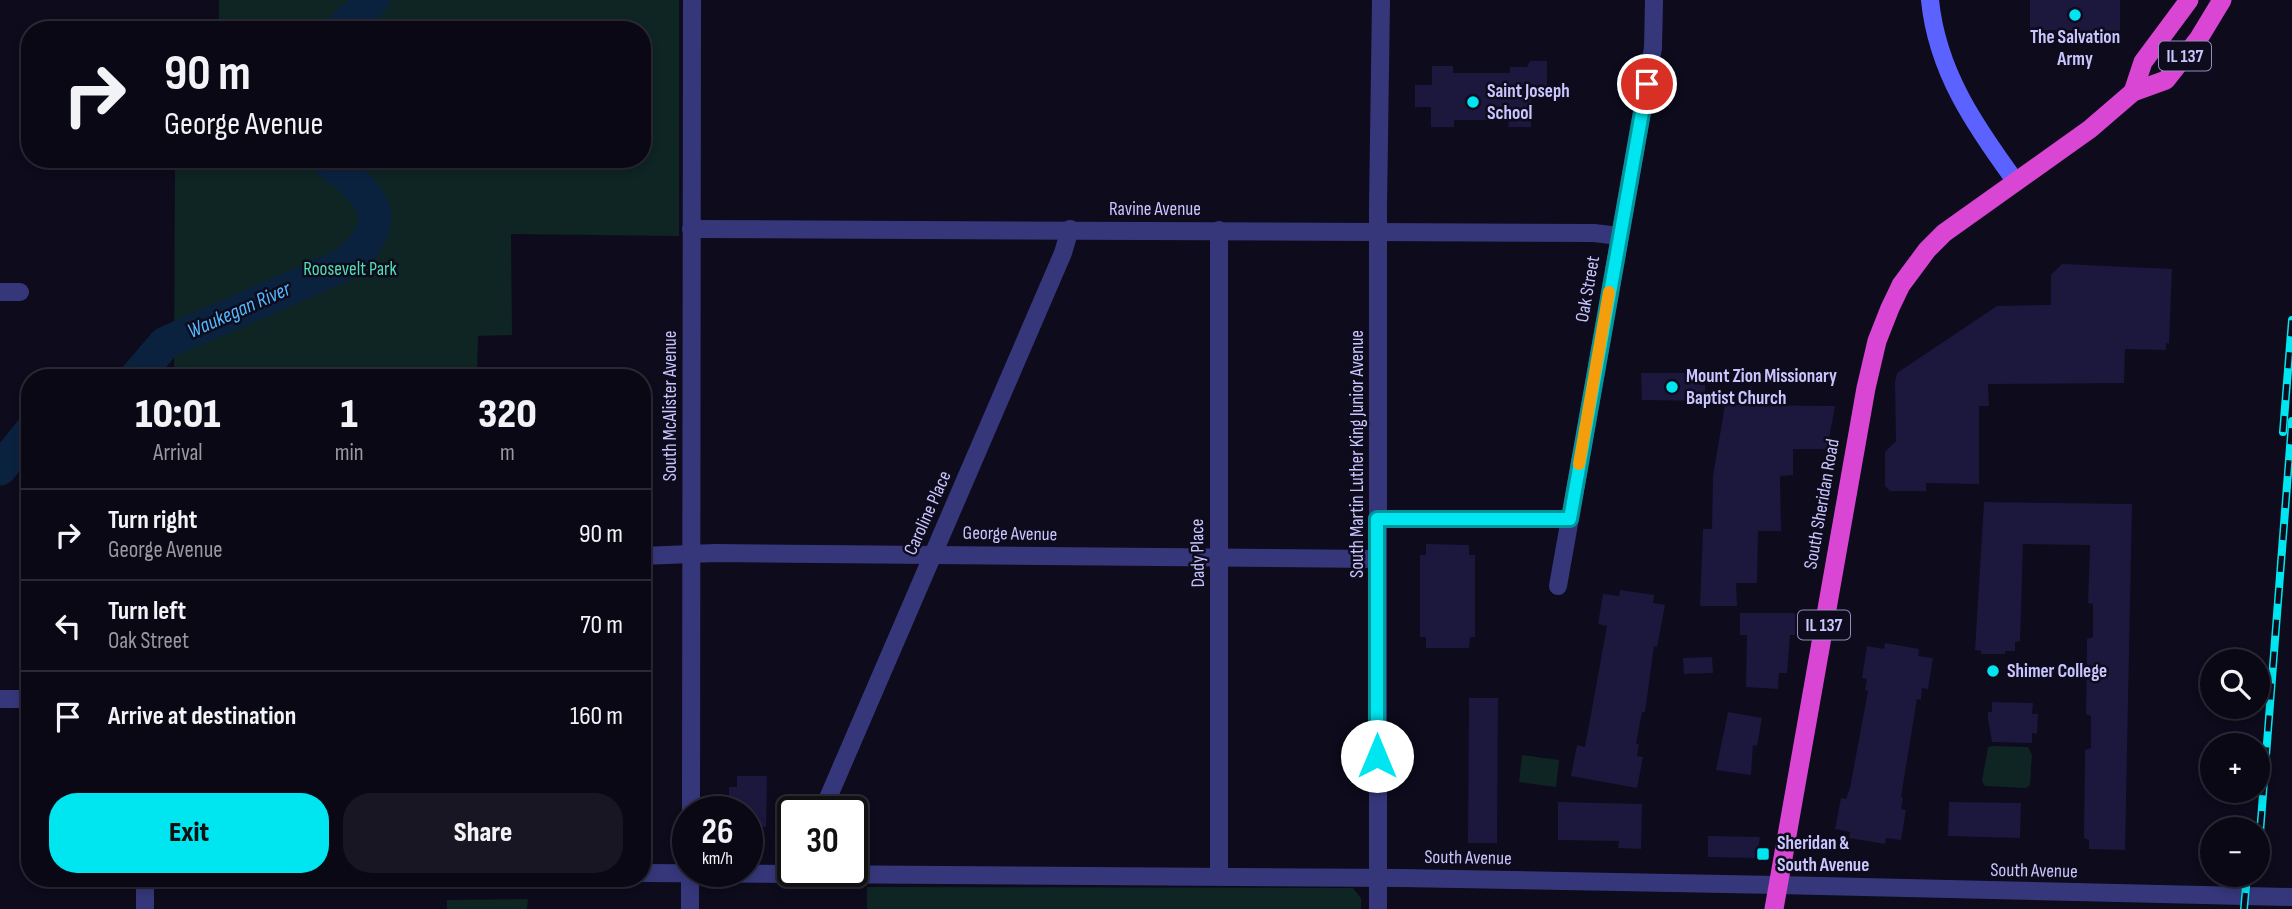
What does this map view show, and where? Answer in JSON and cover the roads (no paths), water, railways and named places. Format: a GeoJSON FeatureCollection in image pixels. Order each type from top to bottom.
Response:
{"type":"FeatureCollection","features":[{"type":"Feature","properties":{"kind":"highway","name":"IL 137"},"geometry":{"type":"LineString","coordinates":[[2133,92],[2143,62],[2189,0]]}},
{"type":"Feature","properties":{"kind":"highway","name":"IL 137"},"geometry":{"type":"LineString","coordinates":[[2133,92],[2166,80],[2199,38],[2221,0]]}},
{"type":"Feature","properties":{"kind":"highway","name":"South Sheridan Road"},"geometry":{"type":"LineString","coordinates":[[1774,909],[1861,413],[1877,341],[1901,285],[1927,250],[1944,233],[2090,129],[2133,92]]}},
{"type":"Feature","properties":{"kind":"main road"},"geometry":{"type":"LineString","coordinates":[[1930,0],[1933,27],[1948,78],[2016,182]]}},
{"type":"Feature","properties":{"kind":"street","name":"South McAlister Avenue"},"geometry":{"type":"LineString","coordinates":[[691,796],[692,0]]}},
{"type":"Feature","properties":{"kind":"street","name":"South Martin Luther King Junior Avenue"},"geometry":{"type":"LineString","coordinates":[[1378,909],[1377,519],[1381,0]]}},
{"type":"Feature","properties":{"kind":"street","name":"Oak Street"},"geometry":{"type":"LineString","coordinates":[[1558,586],[1653,48],[1654,0]]}},
{"type":"Feature","properties":{"kind":"street","name":"Ravine Avenue"},"geometry":{"type":"LineString","coordinates":[[691,229],[1378,231],[1594,233],[1619,236]]}},
{"type":"Feature","properties":{"kind":"street","name":"Caroline Place"},"geometry":{"type":"LineString","coordinates":[[829,796],[1063,253],[1070,229]]}},
{"type":"Feature","properties":{"kind":"street","name":"Dady Place"},"geometry":{"type":"LineString","coordinates":[[1219,230],[1219,876]]}},
{"type":"Feature","properties":{"kind":"street"},"geometry":{"type":"LineString","coordinates":[[0,292],[20,292]]}},
{"type":"Feature","properties":{"kind":"street"},"geometry":{"type":"LineString","coordinates":[[1377,519],[1570,519]]}},
{"type":"Feature","properties":{"kind":"street","name":"George Avenue"},"geometry":{"type":"LineString","coordinates":[[651,556],[1377,559]]}},
{"type":"Feature","properties":{"kind":"street"},"geometry":{"type":"LineString","coordinates":[[0,699],[21,699]]}},
{"type":"Feature","properties":{"kind":"street","name":"South Avenue"},"geometry":{"type":"LineString","coordinates":[[651,873],[672,872]]}},
{"type":"Feature","properties":{"kind":"street","name":"South Avenue"},"geometry":{"type":"LineString","coordinates":[[868,873],[1377,877],[2292,897]]}},
{"type":"Feature","properties":{"kind":"street"},"geometry":{"type":"LineString","coordinates":[[145,887],[145,909]]}},
{"type":"Feature","properties":{"kind":"street"},"geometry":{"type":"LineString","coordinates":[[690,887],[690,909]]}},
{"type":"Feature","properties":{"kind":"waterway","name":"Waukegan River"},"geometry":{"type":"LineString","coordinates":[[350,21],[373,0]]}},
{"type":"Feature","properties":{"kind":"waterway","name":"Waukegan River"},"geometry":{"type":"LineString","coordinates":[[143,369],[165,343],[346,264],[372,233],[375,220],[373,207],[366,196],[337,168]]}},
{"type":"Feature","properties":{"kind":"waterway","name":"Waukegan River"},"geometry":{"type":"LineString","coordinates":[[0,469],[21,443]]}},
{"type":"Feature","properties":{"kind":"railway"},"geometry":{"type":"LineString","coordinates":[[2283,432],[2292,320]]}},
{"type":"Feature","properties":{"kind":"railway"},"geometry":{"type":"LineString","coordinates":[[2261,817],[2292,421]]}},
{"type":"Feature","properties":{"kind":"railway"},"geometry":{"type":"LineString","coordinates":[[2244,909],[2246,887]]}},
{"type":"Feature","properties":{"kind":"place","name":"The Salvation Army"},"geometry":{"type":"Point","coordinates":[2075,15]}},
{"type":"Feature","properties":{"kind":"place","name":"Saint Joseph School"},"geometry":{"type":"Point","coordinates":[1473,102]}},
{"type":"Feature","properties":{"kind":"place","name":"Mount Zion Missionary Baptist Church"},"geometry":{"type":"Point","coordinates":[1672,387]}},
{"type":"Feature","properties":{"kind":"place","name":"Shimer College"},"geometry":{"type":"Point","coordinates":[1993,671]}},
{"type":"Feature","properties":{"kind":"place","name":"Sheridan & South Avenue"},"geometry":{"type":"Point","coordinates":[1763,854]}},
{"type":"Feature","properties":{"kind":"park label","name":"Roosevelt Park"},"geometry":{"type":"Point","coordinates":[350,269]}}]}
